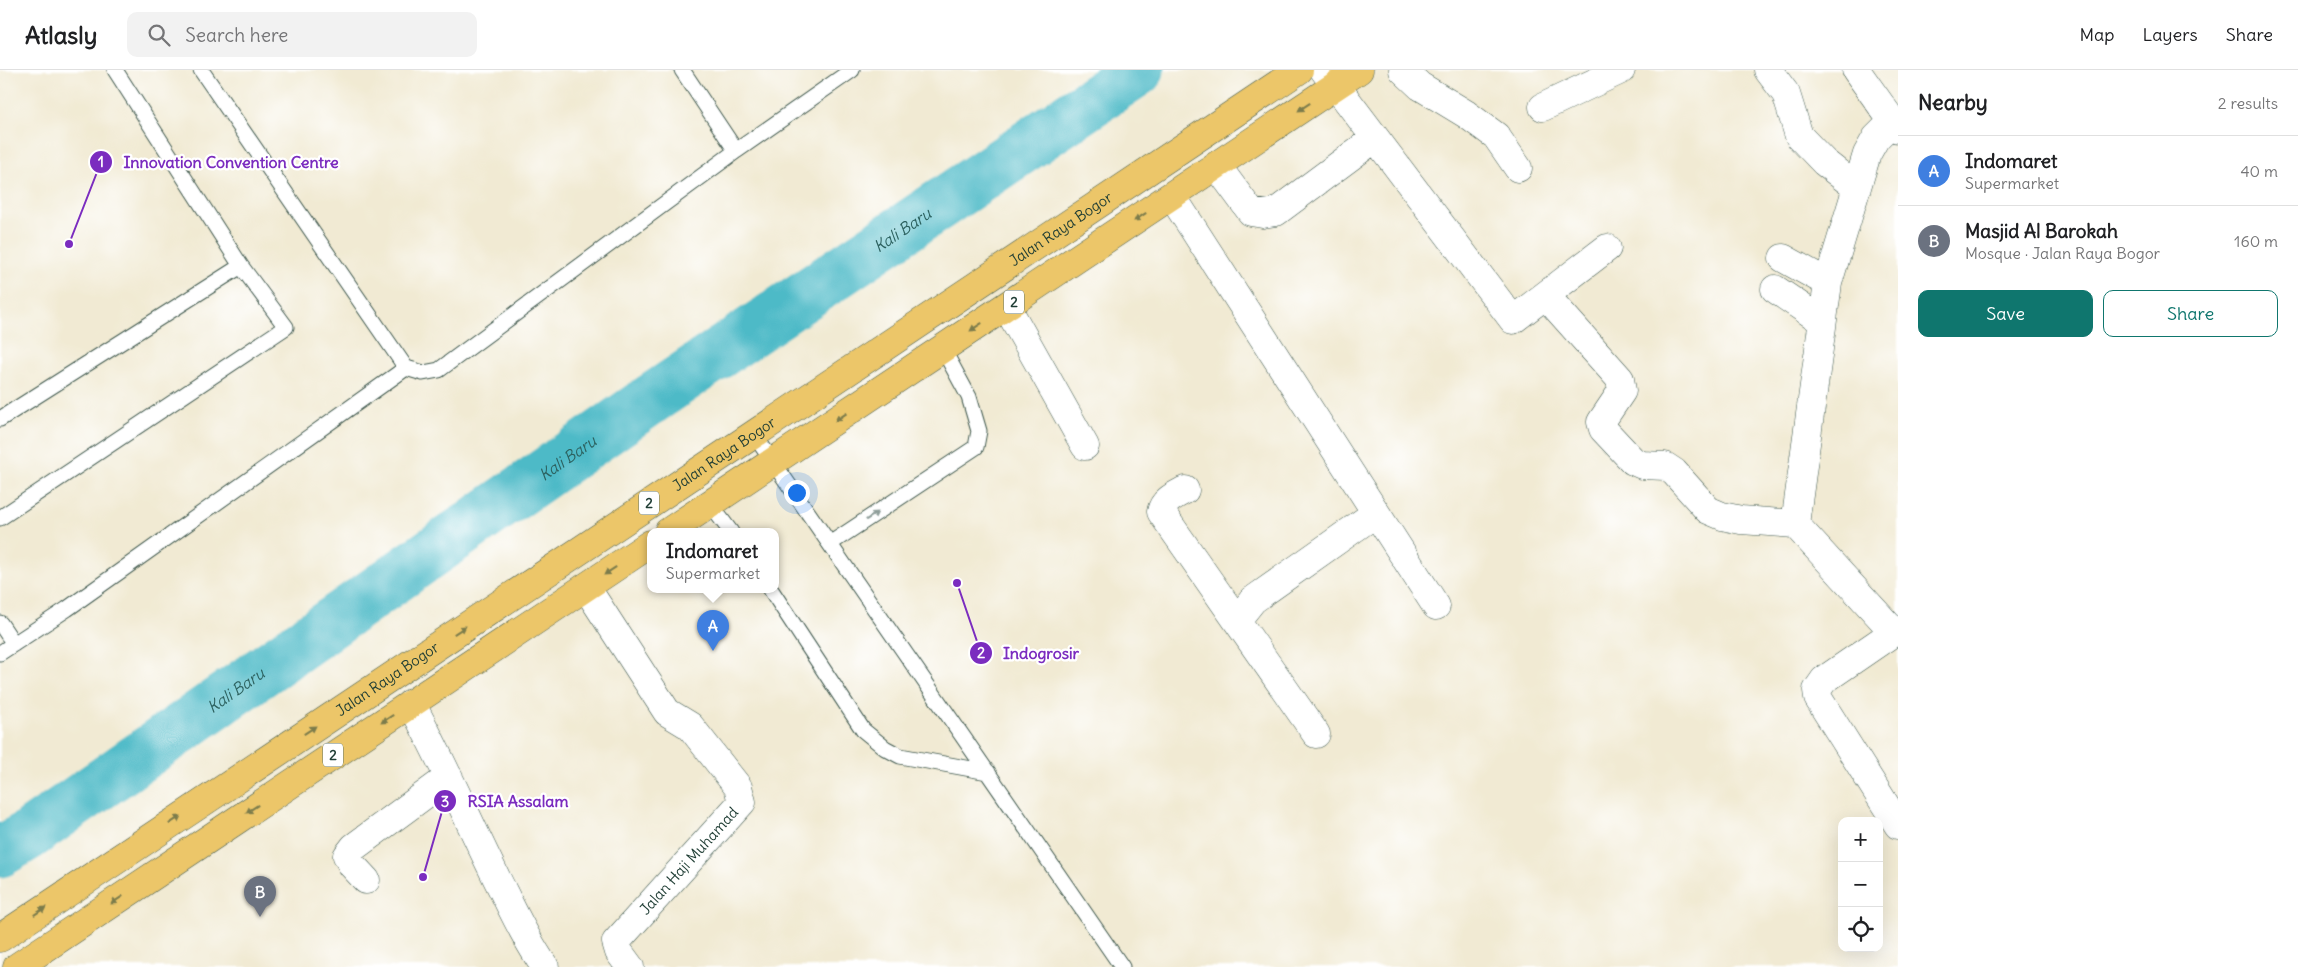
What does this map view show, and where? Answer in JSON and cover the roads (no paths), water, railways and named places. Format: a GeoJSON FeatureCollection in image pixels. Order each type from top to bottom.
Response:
{"type":"FeatureCollection","features":[{"type":"Feature","properties":{"kind":"highway","name":"Jalan Raya Bogor"},"geometry":{"type":"LineString","coordinates":[[0,938],[753,433],[1299,70]]}},
{"type":"Feature","properties":{"kind":"highway","name":"2"},"geometry":{"type":"LineString","coordinates":[[674,528],[1217,166],[1329,78],[1359,70]]}},
{"type":"Feature","properties":{"kind":"highway","name":"2"},"geometry":{"type":"LineString","coordinates":[[17,967],[647,546]]}},
{"type":"Feature","properties":{"kind":"street"},"geometry":{"type":"LineString","coordinates":[[1403,70],[1420,86],[1466,114],[1496,136],[1518,168]]}},
{"type":"Feature","properties":{"kind":"street"},"geometry":{"type":"LineString","coordinates":[[1543,107],[1621,70]]}},
{"type":"Feature","properties":{"kind":"street"},"geometry":{"type":"LineString","coordinates":[[1768,70],[1786,94],[1799,136],[1824,162],[1857,188]]}},
{"type":"Feature","properties":{"kind":"street"},"geometry":{"type":"LineString","coordinates":[[1795,524],[1828,283],[1867,154],[1876,138],[1895,125],[1856,70]]}},
{"type":"Feature","properties":{"kind":"street"},"geometry":{"type":"LineString","coordinates":[[1329,78],[1513,320],[1608,248]]}},
{"type":"Feature","properties":{"kind":"street"},"geometry":{"type":"LineString","coordinates":[[1217,166],[1251,212],[1263,214],[1276,212],[1374,139]]}},
{"type":"Feature","properties":{"kind":"street"},"geometry":{"type":"LineString","coordinates":[[1172,196],[1436,606]]}},
{"type":"Feature","properties":{"kind":"street"},"geometry":{"type":"LineString","coordinates":[[1783,258],[1828,283]]}},
{"type":"Feature","properties":{"kind":"street"},"geometry":{"type":"LineString","coordinates":[[1775,289],[1822,321]]}},
{"type":"Feature","properties":{"kind":"street"},"geometry":{"type":"LineString","coordinates":[[1546,296],[1620,379],[1622,391],[1601,422],[1603,429],[1633,461],[1642,464],[1665,466],[1686,483],[1708,510],[1722,516],[1795,524],[1896,631],[1824,680],[1817,690],[1818,698],[1898,825]]}},
{"type":"Feature","properties":{"kind":"street"},"geometry":{"type":"LineString","coordinates":[[1007,307],[1084,446]]}},
{"type":"Feature","properties":{"kind":"street"},"geometry":{"type":"LineString","coordinates":[[1185,490],[1168,500],[1162,506],[1162,512],[1316,734]]}},
{"type":"Feature","properties":{"kind":"street"},"geometry":{"type":"LineString","coordinates":[[1237,620],[1253,600],[1376,513]]}},
{"type":"Feature","properties":{"kind":"street","name":"Jalan Haji Muhamad"},"geometry":{"type":"LineString","coordinates":[[586,587],[667,712],[690,726],[738,787],[742,802],[616,942],[619,952],[630,967]]}},
{"type":"Feature","properties":{"kind":"street"},"geometry":{"type":"LineString","coordinates":[[411,703],[449,777],[484,854],[519,923],[545,967]]}},
{"type":"Feature","properties":{"kind":"street"},"geometry":{"type":"LineString","coordinates":[[366,880],[352,866],[347,856],[354,847],[449,777]]}},
{"type":"Feature","properties":{"kind":"lane"},"geometry":{"type":"LineString","coordinates":[[0,518],[286,327],[242,266],[115,70]]}},
{"type":"Feature","properties":{"kind":"lane"},"geometry":{"type":"LineString","coordinates":[[201,70],[406,368],[423,373],[439,370],[736,151],[852,70]]}},
{"type":"Feature","properties":{"kind":"lane"},"geometry":{"type":"LineString","coordinates":[[682,70],[736,151]]}},
{"type":"Feature","properties":{"kind":"lane"},"geometry":{"type":"LineString","coordinates":[[0,419],[242,266]]}},
{"type":"Feature","properties":{"kind":"lane"},"geometry":{"type":"LineString","coordinates":[[831,544],[976,447],[979,431],[969,397],[943,349]]}},
{"type":"Feature","properties":{"kind":"lane"},"geometry":{"type":"LineString","coordinates":[[0,653],[67,610],[406,368]]}},
{"type":"Feature","properties":{"kind":"lane"},"geometry":{"type":"LineString","coordinates":[[753,433],[1122,967]]}},
{"type":"Feature","properties":{"kind":"lane"},"geometry":{"type":"LineString","coordinates":[[710,504],[729,528]]}},
{"type":"Feature","properties":{"kind":"lane"},"geometry":{"type":"LineString","coordinates":[[773,593],[863,730],[885,748],[900,756],[988,772]]}},
{"type":"Feature","properties":{"kind":"lane"},"geometry":{"type":"LineString","coordinates":[[0,623],[14,644]]}},
{"type":"Feature","properties":{"kind":"waterway","name":"Kali Baru"},"geometry":{"type":"LineString","coordinates":[[0,852],[27,836],[650,400],[1139,70]]}},
{"type":"Feature","properties":{"kind":"place","name":"Innovation Convention Centre"},"geometry":{"type":"Point","coordinates":[69,244]}},
{"type":"Feature","properties":{"kind":"place","name":"Indogrosir"},"geometry":{"type":"Point","coordinates":[957,583]}},
{"type":"Feature","properties":{"kind":"place","name":"Indomaret"},"geometry":{"type":"Point","coordinates":[713,651]}},
{"type":"Feature","properties":{"kind":"place","name":"RSIA Assalam"},"geometry":{"type":"Point","coordinates":[423,877]}},
{"type":"Feature","properties":{"kind":"place","name":"Masjid Al Barokah"},"geometry":{"type":"Point","coordinates":[260,917]}}]}
